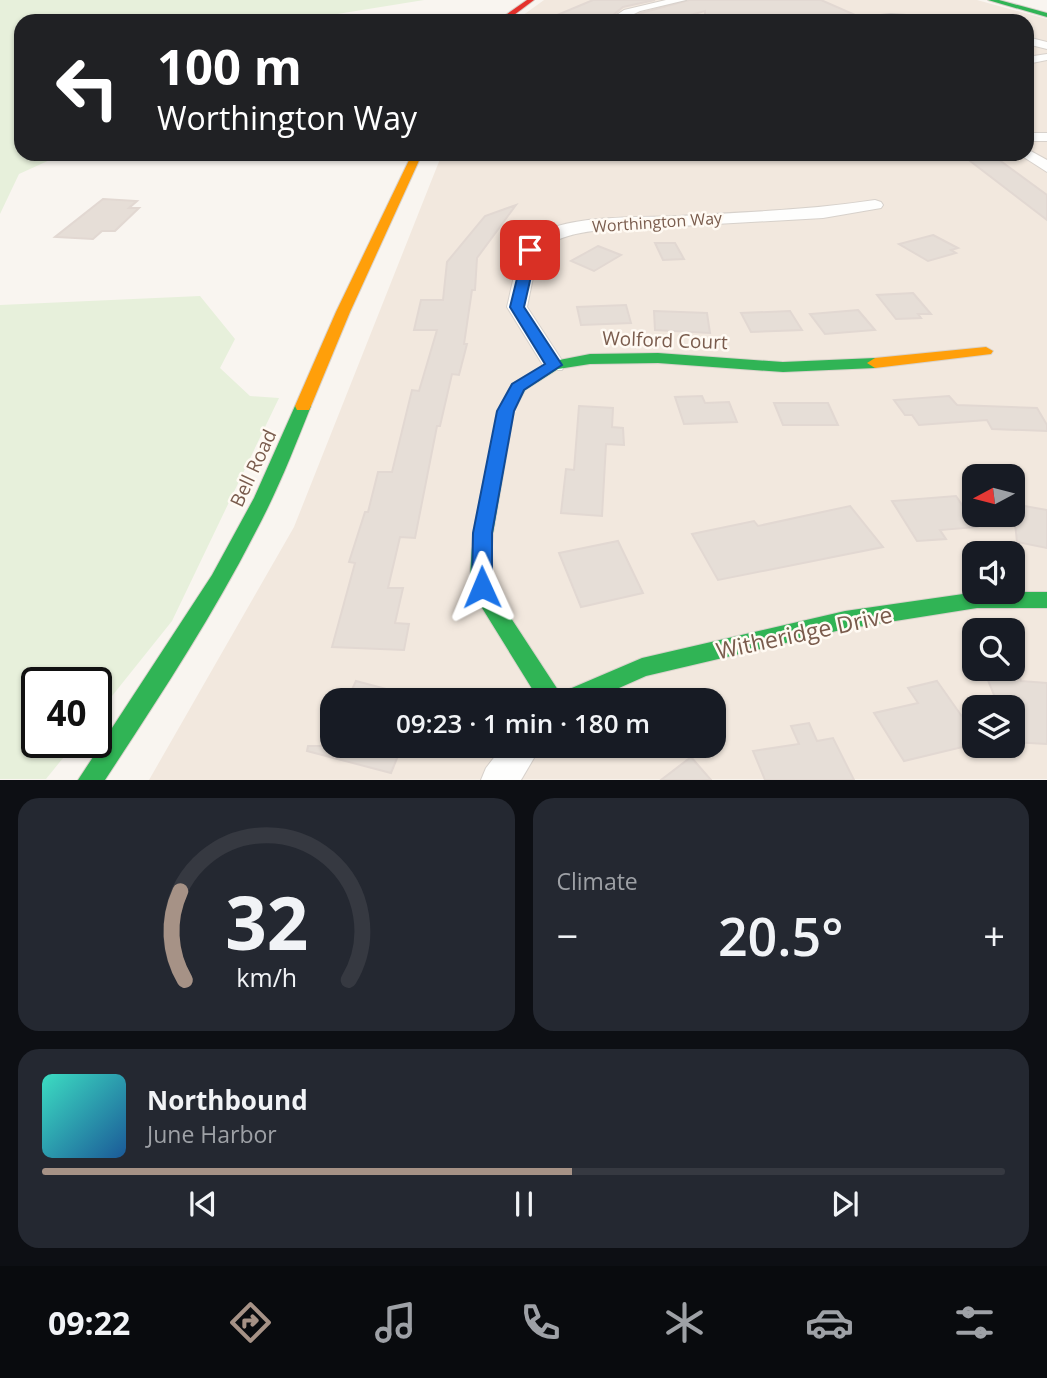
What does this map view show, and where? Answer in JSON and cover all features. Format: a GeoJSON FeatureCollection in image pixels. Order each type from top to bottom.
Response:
{"type":"FeatureCollection","features":[{"type":"Feature","properties":{"kind":"street"},"geometry":{"type":"LineString","coordinates":[[511,14],[531,0]]}},
{"type":"Feature","properties":{"kind":"street"},"geometry":{"type":"LineString","coordinates":[[623,14],[681,0]]}},
{"type":"Feature","properties":{"kind":"street"},"geometry":{"type":"LineString","coordinates":[[991,0],[1047,15]]}},
{"type":"Feature","properties":{"kind":"street","name":"Bell Road"},"geometry":{"type":"LineString","coordinates":[[90,779],[178,650],[237,550],[277,469],[343,312],[414,161]]}},
{"type":"Feature","properties":{"kind":"street","name":"Worthington Way"},"geometry":{"type":"LineString","coordinates":[[554,365],[517,307],[530,250],[542,239],[563,229],[823,213],[874,205]]}},
{"type":"Feature","properties":{"kind":"street","name":"Wolford Court"},"geometry":{"type":"LineString","coordinates":[[544,688],[486,597],[480,574],[483,533],[506,411],[518,387],[554,365],[590,359],[658,358],[783,367],[891,362],[986,351]]}},
{"type":"Feature","properties":{"kind":"street","name":"Witheridge Drive"},"geometry":{"type":"LineString","coordinates":[[595,688],[642,667],[845,620],[977,600],[1047,600]]}},
{"type":"Feature","properties":{"kind":"street"},"geometry":{"type":"LineString","coordinates":[[499,779],[515,758]]}},
{"type":"Feature","properties":{"kind":"shaded area"},"geometry":{"type":"Polygon","coordinates":[[[544,0],[977,0],[1029,14],[525,14],[544,0]]]}},
{"type":"Feature","properties":{"kind":"shaded area"},"geometry":{"type":"Polygon","coordinates":[[[1034,15],[1047,19],[1047,779],[149,780],[294,527],[439,161],[1034,161],[1034,15]]]}},
{"type":"Feature","properties":{"kind":"green space"},"geometry":{"type":"Polygon","coordinates":[[[0,0],[424,0],[337,14],[14,14],[14,161],[48,161],[19,174],[0,214],[0,0]]]}},
{"type":"Feature","properties":{"kind":"green space"},"geometry":{"type":"Polygon","coordinates":[[[200,296],[235,339],[220,368],[250,396],[279,398],[172,621],[112,696],[112,667],[21,667],[21,758],[63,758],[46,779],[0,779],[0,305],[200,296]]]}},
{"type":"Feature","properties":{"kind":"building"},"geometry":{"type":"Polygon","coordinates":[[[593,0],[655,0],[623,7],[614,14],[560,14],[593,0]]]}},
{"type":"Feature","properties":{"kind":"building"},"geometry":{"type":"Polygon","coordinates":[[[689,0],[821,0],[853,14],[705,14],[705,11],[694,14],[639,14],[689,0]]]}},
{"type":"Feature","properties":{"kind":"building"},"geometry":{"type":"Polygon","coordinates":[[[970,161],[1001,161],[1047,195],[1047,220],[970,161]]]}},
{"type":"Feature","properties":{"kind":"building"},"geometry":{"type":"Polygon","coordinates":[[[103,199],[137,201],[129,208],[139,208],[115,231],[102,231],[93,239],[55,237],[103,199]]]}},
{"type":"Feature","properties":{"kind":"building"},"geometry":{"type":"Polygon","coordinates":[[[516,205],[477,258],[475,290],[472,290],[464,344],[467,344],[459,375],[452,374],[440,426],[437,426],[415,538],[400,537],[388,588],[403,588],[395,623],[409,624],[404,650],[332,647],[355,563],[349,562],[365,512],[368,512],[378,472],[392,472],[412,390],[419,391],[437,330],[414,330],[421,300],[443,300],[447,262],[485,216],[516,205]]]}},
{"type":"Feature","properties":{"kind":"building"},"geometry":{"type":"Polygon","coordinates":[[[933,235],[958,248],[951,250],[956,253],[928,261],[899,244],[933,235]]]}},
{"type":"Feature","properties":{"kind":"building"},"geometry":{"type":"Polygon","coordinates":[[[655,243],[675,243],[684,259],[663,260],[655,243]]]}},
{"type":"Feature","properties":{"kind":"building"},"geometry":{"type":"Polygon","coordinates":[[[598,246],[621,255],[594,271],[571,261],[598,246]]]}},
{"type":"Feature","properties":{"kind":"building"},"geometry":{"type":"Polygon","coordinates":[[[913,293],[931,314],[918,314],[921,318],[896,319],[877,295],[913,293]]]}},
{"type":"Feature","properties":{"kind":"building"},"geometry":{"type":"Polygon","coordinates":[[[626,305],[631,323],[581,325],[577,307],[626,305]]]}},
{"type":"Feature","properties":{"kind":"building"},"geometry":{"type":"Polygon","coordinates":[[[858,310],[875,330],[825,334],[810,314],[858,310]]]}},
{"type":"Feature","properties":{"kind":"building"},"geometry":{"type":"Polygon","coordinates":[[[654,311],[707,313],[710,333],[655,330],[654,311]]]}},
{"type":"Feature","properties":{"kind":"building"},"geometry":{"type":"Polygon","coordinates":[[[790,311],[802,330],[751,332],[741,313],[790,311]]]}},
{"type":"Feature","properties":{"kind":"building"},"geometry":{"type":"Polygon","coordinates":[[[702,396],[705,403],[729,402],[737,422],[684,424],[675,397],[702,396]]]}},
{"type":"Feature","properties":{"kind":"building"},"geometry":{"type":"Polygon","coordinates":[[[949,396],[957,405],[1037,408],[1047,425],[1047,431],[992,429],[987,420],[919,425],[912,415],[905,415],[894,400],[949,396]]]}},
{"type":"Feature","properties":{"kind":"building"},"geometry":{"type":"Polygon","coordinates":[[[774,403],[828,403],[838,425],[783,425],[774,403]]]}},
{"type":"Feature","properties":{"kind":"building"},"geometry":{"type":"Polygon","coordinates":[[[579,406],[613,408],[612,427],[623,428],[624,445],[606,444],[602,516],[561,513],[566,469],[574,470],[579,406]]]}},
{"type":"Feature","properties":{"kind":"building"},"geometry":{"type":"Polygon","coordinates":[[[956,496],[962,505],[962,527],[977,527],[940,530],[946,539],[917,541],[892,501],[956,496]]]}},
{"type":"Feature","properties":{"kind":"building"},"geometry":{"type":"Polygon","coordinates":[[[850,506],[883,547],[718,580],[692,534],[754,521],[758,526],[850,506]]]}},
{"type":"Feature","properties":{"kind":"building"},"geometry":{"type":"Polygon","coordinates":[[[1026,506],[1047,510],[1047,548],[1017,541],[1015,527],[1026,527],[1026,506]]]}},
{"type":"Feature","properties":{"kind":"building"},"geometry":{"type":"Polygon","coordinates":[[[618,541],[643,593],[581,607],[559,553],[618,541]]]}},
{"type":"Feature","properties":{"kind":"building"},"geometry":{"type":"Polygon","coordinates":[[[356,681],[382,688],[353,688],[356,681]]]}},
{"type":"Feature","properties":{"kind":"building"},"geometry":{"type":"Polygon","coordinates":[[[937,681],[962,717],[962,747],[904,761],[874,713],[918,703],[908,688],[937,681]]]}},
{"type":"Feature","properties":{"kind":"building"},"geometry":{"type":"Polygon","coordinates":[[[988,681],[1047,683],[1047,744],[1025,743],[1025,695],[994,695],[988,681]]]}},
{"type":"Feature","properties":{"kind":"building"},"geometry":{"type":"Polygon","coordinates":[[[809,723],[817,741],[833,738],[854,780],[765,780],[753,751],[799,744],[791,726],[809,723]]]}},
{"type":"Feature","properties":{"kind":"building"},"geometry":{"type":"Polygon","coordinates":[[[308,746],[320,746],[320,754],[307,751],[308,746]]]}},
{"type":"Feature","properties":{"kind":"building"},"geometry":{"type":"Polygon","coordinates":[[[334,758],[397,758],[391,773],[334,758]]]}},
{"type":"Feature","properties":{"kind":"building"},"geometry":{"type":"Polygon","coordinates":[[[692,758],[711,780],[661,780],[692,758]]]}},
{"type":"Feature","properties":{"kind":"traffic: fast"},"geometry":{"type":"LineString","coordinates":[[991,0],[1047,15]]}},
{"type":"Feature","properties":{"kind":"traffic: fast"},"geometry":{"type":"LineString","coordinates":[[544,688],[486,597],[480,574],[483,533],[506,411],[518,387],[554,365],[590,359],[658,358],[783,367],[875,363]]}},
{"type":"Feature","properties":{"kind":"traffic: fast"},"geometry":{"type":"LineString","coordinates":[[90,780],[166,667],[246,534],[303,406]]}},
{"type":"Feature","properties":{"kind":"traffic: fast"},"geometry":{"type":"LineString","coordinates":[[595,688],[642,667],[845,620],[977,600],[1047,600]]}},
{"type":"Feature","properties":{"kind":"traffic: slow"},"geometry":{"type":"LineString","coordinates":[[303,406],[343,312],[414,161]]}},
{"type":"Feature","properties":{"kind":"traffic: slow"},"geometry":{"type":"LineString","coordinates":[[875,363],[986,351]]}},
{"type":"Feature","properties":{"kind":"traffic: jam"},"geometry":{"type":"LineString","coordinates":[[511,14],[531,0]]}},
{"type":"Feature","properties":{"kind":"route"},"geometry":{"type":"LineString","coordinates":[[482,587],[480,574],[483,533],[506,411],[518,387],[554,365],[517,307],[530,250]]}}]}
